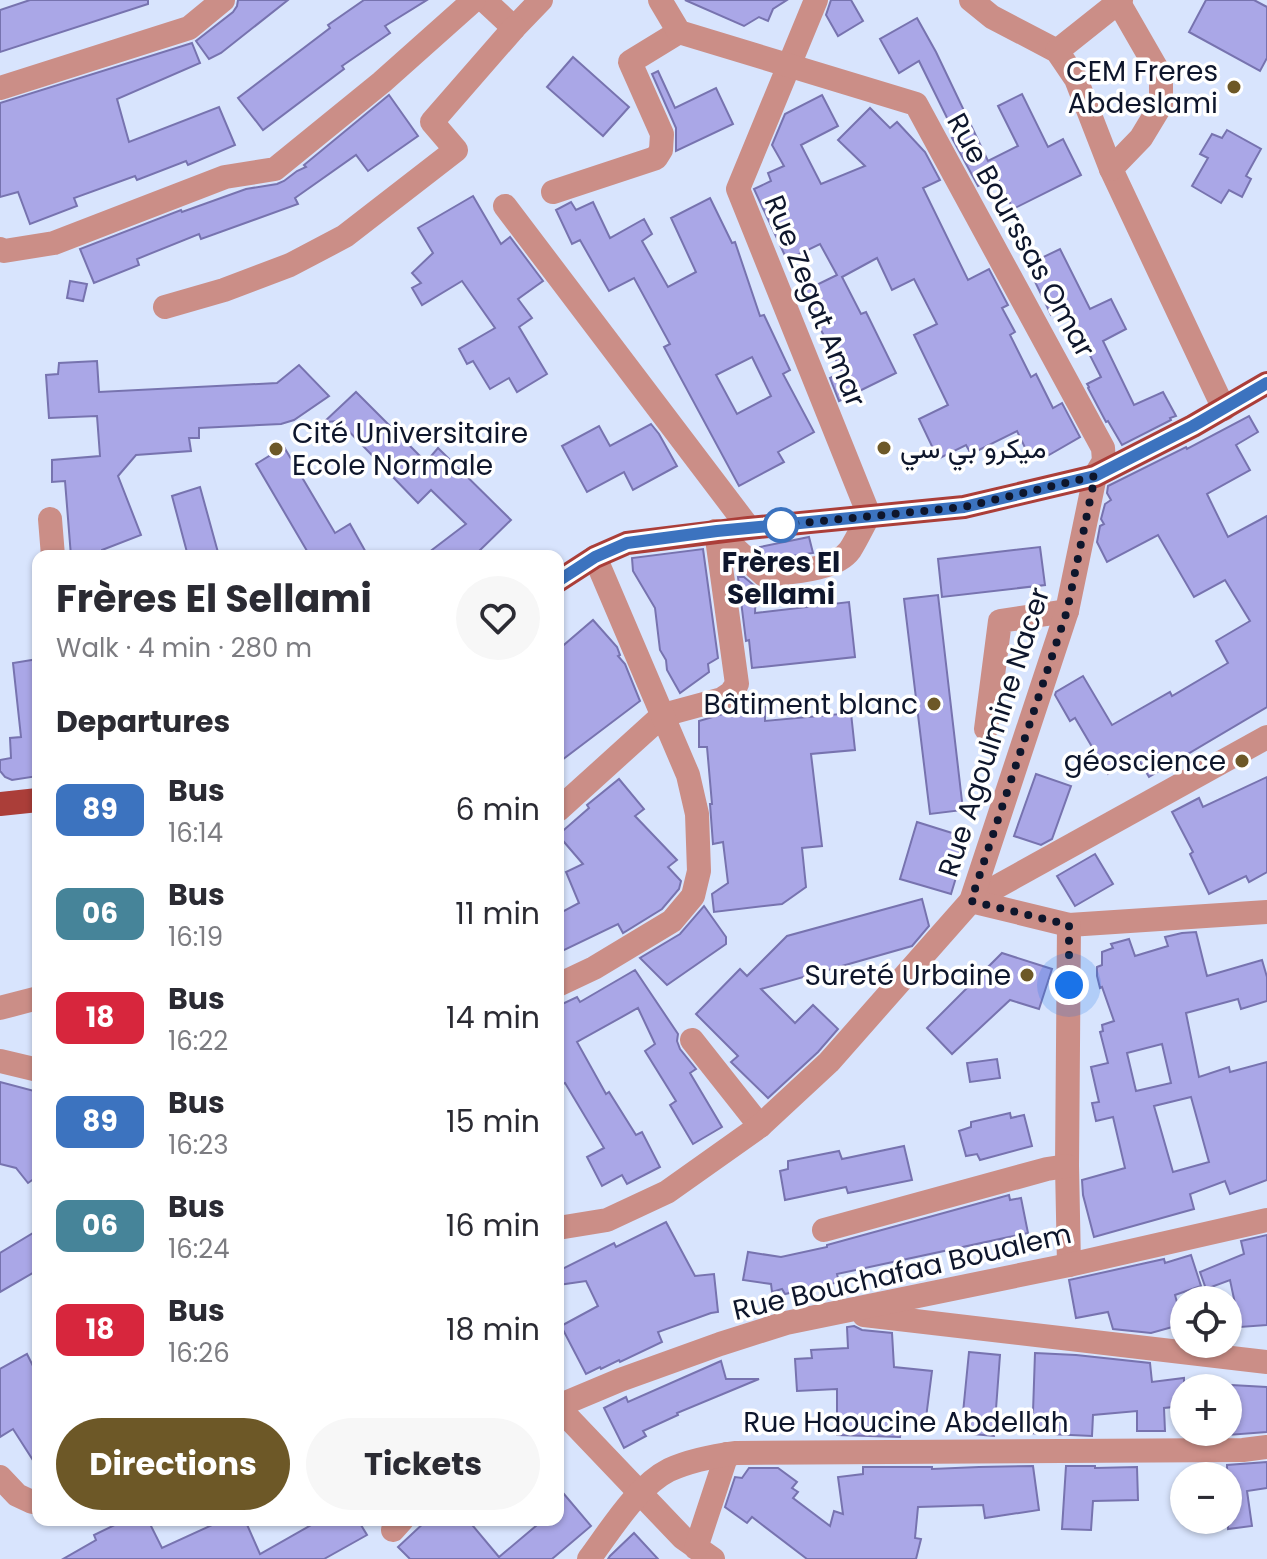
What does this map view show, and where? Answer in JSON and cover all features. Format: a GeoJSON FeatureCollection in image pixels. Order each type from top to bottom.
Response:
{"type":"FeatureCollection","features":[{"type":"Feature","properties":{"kind":"main road"},"geometry":{"type":"LineString","coordinates":[[564,577],[595,557],[627,543],[716,531],[964,507],[1095,476],[1224,409],[1267,383]]}},
{"type":"Feature","properties":{"kind":"main road"},"geometry":{"type":"LineString","coordinates":[[0,804],[32,801]]}},
{"type":"Feature","properties":{"kind":"street"},"geometry":{"type":"LineString","coordinates":[[0,88],[189,28],[223,0]]}},
{"type":"Feature","properties":{"kind":"street"},"geometry":{"type":"LineString","coordinates":[[0,249],[4,251],[54,243],[225,177],[275,169],[382,82],[474,0]]}},
{"type":"Feature","properties":{"kind":"street"},"geometry":{"type":"LineString","coordinates":[[484,0],[514,28]]}},
{"type":"Feature","properties":{"kind":"street"},"geometry":{"type":"LineString","coordinates":[[165,307],[224,290],[290,265],[345,236],[456,150],[432,122],[541,0]]}},
{"type":"Feature","properties":{"kind":"street"},"geometry":{"type":"LineString","coordinates":[[553,192],[656,158],[661,150],[662,134],[630,62],[679,32],[660,0]]}},
{"type":"Feature","properties":{"kind":"street","name":"Rue Zegat Amar"},"geometry":{"type":"LineString","coordinates":[[816,0],[738,189],[869,515]]}},
{"type":"Feature","properties":{"kind":"street"},"geometry":{"type":"LineString","coordinates":[[971,0],[992,17],[1057,51],[1076,79],[1111,169],[1224,409]]}},
{"type":"Feature","properties":{"kind":"street"},"geometry":{"type":"LineString","coordinates":[[1057,51],[1120,2],[1161,76],[1161,105],[1141,138],[1111,169]]}},
{"type":"Feature","properties":{"kind":"street","name":"Rue Bourssas Omar"},"geometry":{"type":"LineString","coordinates":[[679,32],[916,104],[1103,448],[1104,461],[1095,476]]}},
{"type":"Feature","properties":{"kind":"street"},"geometry":{"type":"LineString","coordinates":[[505,206],[749,528]]}},
{"type":"Feature","properties":{"kind":"street","name":"Rue Agoulmine Nacer"},"geometry":{"type":"LineString","coordinates":[[564,1227],[607,1220],[667,1192],[760,1126],[829,1062],[971,901],[1067,611],[1095,476]]}},
{"type":"Feature","properties":{"kind":"street"},"geometry":{"type":"LineString","coordinates":[[716,531],[764,575],[815,568],[840,559],[849,551],[869,515]]}},
{"type":"Feature","properties":{"kind":"street"},"geometry":{"type":"LineString","coordinates":[[50,519],[53,550]]}},
{"type":"Feature","properties":{"kind":"street"},"geometry":{"type":"LineString","coordinates":[[564,805],[663,715],[722,699],[737,684],[716,531]]}},
{"type":"Feature","properties":{"kind":"street"},"geometry":{"type":"LineString","coordinates":[[564,982],[594,968],[672,921],[693,896],[699,871],[697,814],[688,775],[595,557]]}},
{"type":"Feature","properties":{"kind":"street"},"geometry":{"type":"LineString","coordinates":[[986,729],[1000,621],[1067,611]]}},
{"type":"Feature","properties":{"kind":"street"},"geometry":{"type":"LineString","coordinates":[[971,901],[1267,737]]}},
{"type":"Feature","properties":{"kind":"street"},"geometry":{"type":"LineString","coordinates":[[971,901],[1069,925],[1267,912]]}},
{"type":"Feature","properties":{"kind":"street"},"geometry":{"type":"LineString","coordinates":[[1069,925],[1069,1265]]}},
{"type":"Feature","properties":{"kind":"street"},"geometry":{"type":"LineString","coordinates":[[0,1008],[32,1000]]}},
{"type":"Feature","properties":{"kind":"street"},"geometry":{"type":"LineString","coordinates":[[692,1040],[760,1126]]}},
{"type":"Feature","properties":{"kind":"street"},"geometry":{"type":"LineString","coordinates":[[0,1061],[32,1069]]}},
{"type":"Feature","properties":{"kind":"street"},"geometry":{"type":"LineString","coordinates":[[824,1230],[1067,1166]]}},
{"type":"Feature","properties":{"kind":"street","name":"Rue Bouchafaa Boualem"},"geometry":{"type":"LineString","coordinates":[[564,1403],[620,1380],[786,1323],[1069,1265],[1267,1220]]}},
{"type":"Feature","properties":{"kind":"street"},"geometry":{"type":"LineString","coordinates":[[842,1312],[1267,1362]]}},
{"type":"Feature","properties":{"kind":"street"},"geometry":{"type":"LineString","coordinates":[[564,1413],[639,1494],[683,1538],[704,1553],[727,1454]]}},
{"type":"Feature","properties":{"kind":"street","name":"Rue Haoucine Abdellah"},"geometry":{"type":"LineString","coordinates":[[589,1559],[639,1494],[667,1471],[704,1457],[727,1454],[1243,1450],[1267,1447]]}},
{"type":"Feature","properties":{"kind":"street"},"geometry":{"type":"LineString","coordinates":[[0,1477],[17,1495],[32,1502]]}},
{"type":"Feature","properties":{"kind":"building"},"geometry":{"type":"Polygon","coordinates":[[[30,0],[148,0],[148,4],[0,52],[0,10],[30,0]]]}},
{"type":"Feature","properties":{"kind":"building"},"geometry":{"type":"Polygon","coordinates":[[[238,0],[288,0],[209,59],[196,41],[233,12],[238,0]]]}},
{"type":"Feature","properties":{"kind":"building"},"geometry":{"type":"Polygon","coordinates":[[[364,0],[427,0],[385,26],[390,33],[342,66],[344,69],[263,130],[238,98],[364,0]]]}},
{"type":"Feature","properties":{"kind":"building"},"geometry":{"type":"Polygon","coordinates":[[[685,0],[787,0],[773,9],[768,21],[759,17],[744,26],[685,0]]]}},
{"type":"Feature","properties":{"kind":"building"},"geometry":{"type":"Polygon","coordinates":[[[831,0],[851,0],[863,21],[838,36],[826,15],[831,0]]]}},
{"type":"Feature","properties":{"kind":"building"},"geometry":{"type":"Polygon","coordinates":[[[1206,0],[1254,0],[1267,7],[1267,58],[1260,71],[1189,32],[1206,0]]]}},
{"type":"Feature","properties":{"kind":"building"},"geometry":{"type":"Polygon","coordinates":[[[917,18],[988,161],[1018,146],[998,106],[1022,94],[1048,147],[1063,139],[1081,175],[1013,209],[997,177],[978,186],[952,138],[956,136],[919,61],[899,73],[880,39],[917,18]]]}},
{"type":"Feature","properties":{"kind":"building"},"geometry":{"type":"Polygon","coordinates":[[[192,43],[200,63],[117,99],[129,142],[219,107],[235,145],[188,165],[186,161],[137,180],[135,176],[74,198],[77,206],[30,224],[18,192],[0,197],[0,103],[192,43]]]}},
{"type":"Feature","properties":{"kind":"building"},"geometry":{"type":"Polygon","coordinates":[[[573,57],[629,107],[603,136],[547,87],[573,57]]]}},
{"type":"Feature","properties":{"kind":"building"},"geometry":{"type":"Polygon","coordinates":[[[658,71],[675,108],[716,88],[733,124],[676,151],[676,128],[652,74],[658,71]]]}},
{"type":"Feature","properties":{"kind":"building"},"geometry":{"type":"Polygon","coordinates":[[[389,95],[418,136],[368,171],[356,155],[295,198],[298,204],[201,239],[199,234],[137,259],[139,265],[94,283],[80,249],[181,210],[246,189],[284,181],[306,167],[304,165],[389,95]]]}},
{"type":"Feature","properties":{"kind":"building"},"geometry":{"type":"Polygon","coordinates":[[[822,95],[838,126],[801,145],[821,184],[865,166],[838,140],[870,108],[890,128],[897,122],[925,152],[940,180],[923,188],[968,280],[989,269],[1008,305],[1002,308],[1015,332],[1010,335],[1031,377],[1036,374],[1053,408],[1062,403],[1080,437],[1049,455],[1047,452],[1031,460],[1017,431],[971,454],[966,445],[938,459],[919,419],[948,405],[914,335],[937,324],[914,279],[892,290],[877,258],[842,277],[861,314],[866,312],[896,373],[839,401],[830,378],[842,372],[802,292],[837,275],[820,244],[787,260],[754,189],[771,181],[768,173],[784,166],[772,145],[785,114],[822,95]]]}},
{"type":"Feature","properties":{"kind":"building"},"geometry":{"type":"Polygon","coordinates":[[[1227,130],[1261,149],[1246,176],[1251,179],[1242,197],[1229,190],[1221,203],[1192,186],[1208,158],[1200,154],[1212,134],[1222,138],[1227,130]]]}},
{"type":"Feature","properties":{"kind":"building"},"geometry":{"type":"Polygon","coordinates":[[[473,196],[501,244],[510,237],[543,281],[518,299],[532,318],[519,327],[547,374],[517,392],[509,378],[490,389],[473,361],[467,364],[459,349],[495,328],[462,281],[422,305],[412,288],[421,283],[412,273],[433,253],[418,228],[473,196]]]}},
{"type":"Feature","properties":{"kind":"building"},"geometry":{"type":"Polygon","coordinates":[[[710,198],[732,243],[735,242],[760,316],[764,315],[790,370],[783,374],[814,432],[778,452],[784,462],[739,486],[664,347],[670,344],[634,278],[609,291],[580,240],[572,244],[556,210],[571,202],[576,210],[593,202],[610,238],[644,219],[652,234],[642,241],[668,287],[696,272],[671,218],[710,198]],[[752,357],[716,375],[737,414],[771,396],[752,357]]]}},
{"type":"Feature","properties":{"kind":"building"},"geometry":{"type":"Polygon","coordinates":[[[1060,249],[1090,309],[1111,299],[1126,329],[1103,341],[1134,405],[1163,392],[1176,416],[1122,445],[1088,388],[1087,384],[1101,377],[1066,308],[1051,315],[1027,265],[1060,249]]]}},
{"type":"Feature","properties":{"kind":"building"},"geometry":{"type":"Polygon","coordinates":[[[70,281],[87,284],[83,301],[67,298],[70,281]]]}},
{"type":"Feature","properties":{"kind":"building"},"geometry":{"type":"Polygon","coordinates":[[[97,361],[99,392],[277,383],[299,365],[329,396],[294,420],[281,424],[199,428],[199,438],[189,438],[191,451],[136,455],[118,476],[141,535],[102,550],[71,550],[65,481],[52,482],[52,460],[100,456],[97,416],[49,418],[46,375],[58,374],[59,363],[97,361]]]}},
{"type":"Feature","properties":{"kind":"building"},"geometry":{"type":"Polygon","coordinates":[[[356,392],[426,462],[438,448],[511,520],[480,550],[432,550],[466,524],[431,490],[418,503],[339,421],[324,422],[356,392]]]}},
{"type":"Feature","properties":{"kind":"building"},"geometry":{"type":"Polygon","coordinates":[[[1249,416],[1258,432],[1236,445],[1250,470],[1207,494],[1228,537],[1267,516],[1267,707],[1149,777],[1137,757],[1108,774],[1075,718],[1070,721],[1056,692],[1083,676],[1112,725],[1170,692],[1172,696],[1228,663],[1216,641],[1250,621],[1225,580],[1194,597],[1158,535],[1107,562],[1097,542],[1100,526],[1104,524],[1101,519],[1105,504],[1111,500],[1107,493],[1108,486],[1249,416]]]}},
{"type":"Feature","properties":{"kind":"building"},"geometry":{"type":"Polygon","coordinates":[[[651,424],[677,466],[633,490],[624,472],[587,492],[562,446],[599,426],[610,446],[651,424]]]}},
{"type":"Feature","properties":{"kind":"building"},"geometry":{"type":"Polygon","coordinates":[[[284,447],[335,533],[350,524],[365,550],[306,550],[256,464],[284,447]]]}},
{"type":"Feature","properties":{"kind":"building"},"geometry":{"type":"Polygon","coordinates":[[[200,487],[217,550],[186,550],[172,496],[200,487]]]}},
{"type":"Feature","properties":{"kind":"building"},"geometry":{"type":"Polygon","coordinates":[[[809,537],[813,553],[769,559],[761,552],[760,547],[809,537]]]}},
{"type":"Feature","properties":{"kind":"building"},"geometry":{"type":"Polygon","coordinates":[[[1040,547],[1045,585],[942,597],[938,559],[1040,547]]]}},
{"type":"Feature","properties":{"kind":"building"},"geometry":{"type":"Polygon","coordinates":[[[703,549],[718,658],[708,664],[709,672],[680,693],[660,650],[655,608],[633,571],[632,558],[703,549]]]}},
{"type":"Feature","properties":{"kind":"building"},"geometry":{"type":"Polygon","coordinates":[[[738,577],[744,577],[756,587],[755,613],[849,602],[855,657],[752,668],[738,577]]]}},
{"type":"Feature","properties":{"kind":"building","name":"Bâtiment blanc"},"geometry":{"type":"Polygon","coordinates":[[[938,595],[963,810],[930,814],[904,599],[938,595]]]}},
{"type":"Feature","properties":{"kind":"building"},"geometry":{"type":"Polygon","coordinates":[[[593,620],[617,647],[618,656],[625,664],[640,701],[564,758],[564,645],[593,620]]]}},
{"type":"Feature","properties":{"kind":"building"},"geometry":{"type":"Polygon","coordinates":[[[32,660],[32,777],[12,780],[0,771],[0,760],[11,758],[10,738],[21,737],[13,663],[32,660]]]}},
{"type":"Feature","properties":{"kind":"building"},"geometry":{"type":"Polygon","coordinates":[[[737,707],[765,707],[765,721],[851,713],[855,750],[811,754],[822,846],[802,848],[806,887],[782,904],[714,912],[712,894],[728,883],[723,842],[713,844],[707,747],[699,747],[699,721],[737,707]]]}},
{"type":"Feature","properties":{"kind":"building"},"geometry":{"type":"Polygon","coordinates":[[[1036,774],[1071,786],[1052,839],[1041,845],[1014,836],[1036,774]]]}},
{"type":"Feature","properties":{"kind":"building"},"geometry":{"type":"Polygon","coordinates":[[[1267,777],[1267,872],[1249,882],[1246,876],[1209,894],[1190,854],[1193,852],[1172,812],[1199,798],[1203,807],[1267,777]]]}},
{"type":"Feature","properties":{"kind":"building"},"geometry":{"type":"Polygon","coordinates":[[[619,779],[644,809],[635,816],[677,860],[668,867],[681,881],[679,889],[662,909],[623,933],[618,924],[564,950],[564,911],[579,903],[566,872],[583,864],[564,842],[564,830],[589,808],[587,805],[619,779]]]}},
{"type":"Feature","properties":{"kind":"building"},"geometry":{"type":"Polygon","coordinates":[[[917,822],[968,838],[951,894],[900,879],[917,822]]]}},
{"type":"Feature","properties":{"kind":"building"},"geometry":{"type":"Polygon","coordinates":[[[1095,854],[1113,884],[1075,906],[1057,876],[1095,854]]]}},
{"type":"Feature","properties":{"kind":"building"},"geometry":{"type":"Polygon","coordinates":[[[922,899],[929,926],[912,946],[761,989],[795,1023],[813,1005],[838,1029],[768,1098],[731,1062],[738,1056],[696,1014],[740,969],[747,976],[787,936],[922,899]]]}},
{"type":"Feature","properties":{"kind":"building"},"geometry":{"type":"Polygon","coordinates":[[[704,906],[726,937],[726,944],[667,985],[640,958],[680,934],[704,906]]]}},
{"type":"Feature","properties":{"kind":"building"},"geometry":{"type":"Polygon","coordinates":[[[1196,932],[1207,976],[1262,960],[1267,977],[1267,1001],[1241,1009],[1238,999],[1186,1013],[1199,1077],[1229,1067],[1230,1072],[1267,1062],[1267,1180],[1230,1194],[1225,1181],[1190,1194],[1194,1209],[1094,1237],[1082,1180],[1125,1168],[1113,1117],[1096,1121],[1092,1103],[1099,1102],[1091,1067],[1108,1063],[1100,1032],[1103,1031],[1102,1025],[1114,1021],[1100,988],[1097,967],[1102,965],[1102,952],[1113,948],[1111,944],[1129,939],[1135,956],[1168,946],[1165,937],[1196,932]],[[1162,1044],[1127,1053],[1136,1091],[1171,1083],[1162,1044]],[[1191,1097],[1154,1106],[1173,1172],[1209,1162],[1191,1097]]]}},
{"type":"Feature","properties":{"kind":"building"},"geometry":{"type":"Polygon","coordinates":[[[1002,953],[1052,969],[1039,1009],[1010,1000],[952,1054],[927,1028],[1002,953]]]}},
{"type":"Feature","properties":{"kind":"building"},"geometry":{"type":"Polygon","coordinates":[[[635,970],[678,1034],[680,1049],[696,1069],[690,1073],[722,1127],[693,1144],[670,1105],[676,1101],[645,1051],[655,1044],[638,1008],[577,1042],[606,1094],[609,1092],[636,1135],[642,1132],[660,1167],[627,1184],[622,1175],[602,1186],[587,1157],[604,1148],[564,1083],[564,1003],[577,997],[580,1002],[635,970]]]}},
{"type":"Feature","properties":{"kind":"building"},"geometry":{"type":"Polygon","coordinates":[[[997,1059],[1000,1078],[970,1082],[967,1063],[997,1059]]]}},
{"type":"Feature","properties":{"kind":"building"},"geometry":{"type":"Polygon","coordinates":[[[0,1082],[32,1090],[32,1180],[28,1183],[16,1168],[0,1164],[0,1082]]]}},
{"type":"Feature","properties":{"kind":"building"},"geometry":{"type":"Polygon","coordinates":[[[1010,1113],[1011,1118],[1024,1115],[1032,1146],[980,1160],[977,1154],[966,1156],[959,1131],[971,1127],[971,1122],[1010,1113]]]}},
{"type":"Feature","properties":{"kind":"building"},"geometry":{"type":"Polygon","coordinates":[[[904,1146],[912,1180],[848,1193],[846,1187],[785,1200],[780,1171],[788,1169],[788,1161],[839,1151],[842,1159],[904,1146]]]}},
{"type":"Feature","properties":{"kind":"building"},"geometry":{"type":"Polygon","coordinates":[[[1009,1195],[1010,1200],[1021,1198],[1028,1233],[837,1274],[839,1282],[785,1294],[782,1289],[772,1292],[771,1284],[743,1280],[748,1252],[781,1257],[827,1247],[1009,1195]]]}},
{"type":"Feature","properties":{"kind":"building"},"geometry":{"type":"Polygon","coordinates":[[[666,1222],[695,1276],[714,1274],[718,1312],[658,1332],[662,1342],[586,1374],[564,1332],[564,1324],[598,1306],[586,1281],[564,1284],[564,1268],[614,1243],[616,1247],[666,1222]]]}},
{"type":"Feature","properties":{"kind":"building"},"geometry":{"type":"Polygon","coordinates":[[[32,1234],[32,1273],[0,1292],[0,1253],[32,1234]]]}},
{"type":"Feature","properties":{"kind":"building"},"geometry":{"type":"Polygon","coordinates":[[[1267,1235],[1267,1325],[1242,1327],[1242,1286],[1231,1286],[1230,1280],[1205,1286],[1200,1272],[1244,1254],[1241,1241],[1267,1235]]]}},
{"type":"Feature","properties":{"kind":"building"},"geometry":{"type":"Polygon","coordinates":[[[1191,1255],[1201,1286],[1170,1286],[1170,1328],[1151,1333],[1113,1329],[1108,1312],[1076,1318],[1069,1280],[1164,1259],[1165,1263],[1191,1255]]]}},
{"type":"Feature","properties":{"kind":"building"},"geometry":{"type":"Polygon","coordinates":[[[847,1327],[862,1330],[892,1333],[894,1367],[932,1371],[926,1418],[902,1416],[900,1437],[837,1435],[837,1389],[797,1391],[795,1359],[812,1358],[811,1350],[848,1348],[847,1327]]]}},
{"type":"Feature","properties":{"kind":"building"},"geometry":{"type":"Polygon","coordinates":[[[969,1352],[1000,1355],[994,1436],[961,1433],[969,1352]]]}},
{"type":"Feature","properties":{"kind":"building"},"geometry":{"type":"Polygon","coordinates":[[[1035,1353],[1150,1363],[1152,1382],[1170,1380],[1170,1407],[1164,1408],[1165,1431],[1137,1431],[1137,1411],[1093,1415],[1092,1436],[1027,1433],[1027,1412],[1033,1412],[1035,1353]]]}},
{"type":"Feature","properties":{"kind":"building"},"geometry":{"type":"Polygon","coordinates":[[[27,1354],[32,1364],[32,1459],[13,1429],[0,1437],[0,1369],[27,1354]]]}},
{"type":"Feature","properties":{"kind":"building"},"geometry":{"type":"Polygon","coordinates":[[[721,1361],[726,1379],[759,1379],[677,1413],[643,1431],[646,1436],[624,1448],[604,1408],[626,1397],[628,1402],[721,1361]]]}},
{"type":"Feature","properties":{"kind":"building"},"geometry":{"type":"Polygon","coordinates":[[[1242,1386],[1267,1387],[1267,1432],[1242,1434],[1242,1386]]]}},
{"type":"Feature","properties":{"kind":"building"},"geometry":{"type":"Polygon","coordinates":[[[1267,1462],[1267,1488],[1247,1491],[1252,1526],[1242,1527],[1242,1464],[1267,1462]]]}},
{"type":"Feature","properties":{"kind":"building"},"geometry":{"type":"Polygon","coordinates":[[[1033,1466],[1039,1510],[985,1518],[983,1505],[918,1507],[915,1538],[921,1539],[916,1559],[807,1559],[752,1517],[747,1523],[725,1507],[735,1477],[742,1478],[749,1468],[778,1468],[797,1482],[792,1488],[798,1492],[793,1498],[830,1526],[834,1511],[843,1514],[838,1477],[863,1474],[863,1467],[932,1469],[1033,1466]]]}},
{"type":"Feature","properties":{"kind":"building"},"geometry":{"type":"Polygon","coordinates":[[[1066,1466],[1137,1467],[1138,1500],[1093,1501],[1091,1530],[1062,1529],[1066,1466]]]}},
{"type":"Feature","properties":{"kind":"building"},"geometry":{"type":"Polygon","coordinates":[[[564,1494],[591,1526],[552,1559],[410,1559],[398,1547],[421,1526],[473,1526],[499,1557],[536,1526],[564,1526],[564,1494]]]}},
{"type":"Feature","properties":{"kind":"building"},"geometry":{"type":"Polygon","coordinates":[[[113,1526],[151,1526],[162,1548],[210,1526],[248,1526],[260,1554],[309,1526],[362,1526],[367,1535],[324,1559],[63,1559],[96,1540],[94,1535],[113,1526]]]}},
{"type":"Feature","properties":{"kind":"building"},"geometry":{"type":"Polygon","coordinates":[[[634,1533],[658,1559],[608,1559],[610,1556],[634,1533]]]}},
{"type":"Feature","properties":{"kind":"bus line","name":"89"},"geometry":{"type":"LineString","coordinates":[[564,577],[595,557],[627,543],[964,507],[1095,476],[1193,426],[1267,383]]}},
{"type":"Feature","properties":{"kind":"place","name":"CEM Freres Abdeslami"},"geometry":{"type":"Point","coordinates":[1234,87]}},
{"type":"Feature","properties":{"kind":"place","name":"ميكرو بي سي"},"geometry":{"type":"Point","coordinates":[884,448]}},
{"type":"Feature","properties":{"kind":"place","name":"Cité Universitaire Ecole Normale"},"geometry":{"type":"Point","coordinates":[276,449]}},
{"type":"Feature","properties":{"kind":"place","name":"Frères El Sellami"},"geometry":{"type":"Point","coordinates":[781,525]}},
{"type":"Feature","properties":{"kind":"place","name":"Bâtiment blanc"},"geometry":{"type":"Point","coordinates":[934,704]}},
{"type":"Feature","properties":{"kind":"place","name":"géoscience"},"geometry":{"type":"Point","coordinates":[1242,761]}},
{"type":"Feature","properties":{"kind":"place","name":"Sureté Urbaine"},"geometry":{"type":"Point","coordinates":[1027,975]}},
{"type":"Feature","properties":{"kind":"route"},"geometry":{"type":"LineString","coordinates":[[781,525],[964,507],[1095,476],[1067,611],[971,901],[1069,925],[1069,985]]}}]}
